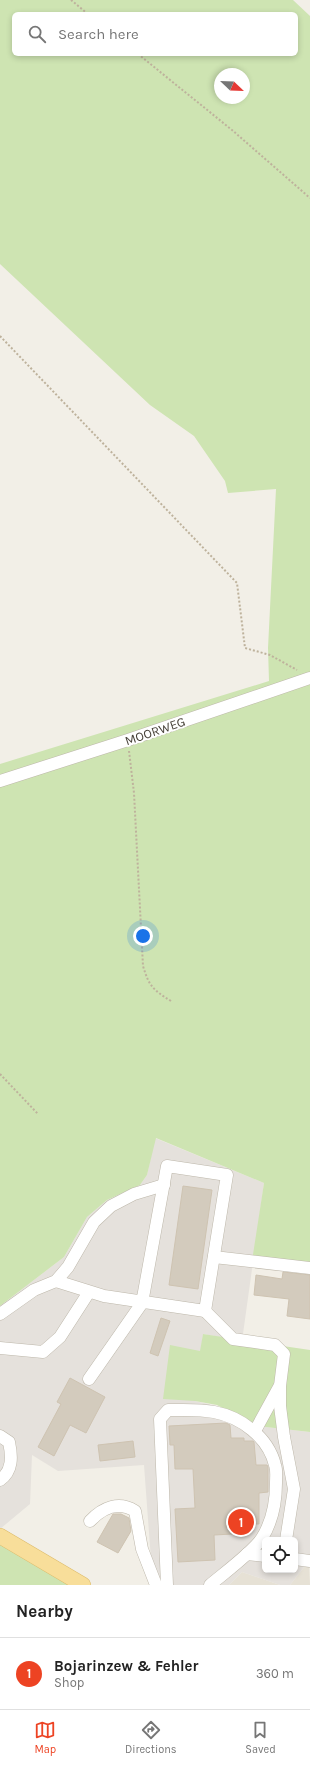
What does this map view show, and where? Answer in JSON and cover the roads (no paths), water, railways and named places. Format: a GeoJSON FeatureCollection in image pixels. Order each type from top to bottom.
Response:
{"type":"FeatureCollection","features":[{"type":"Feature","properties":{"kind":"main road"},"geometry":{"type":"LineString","coordinates":[[0,1536],[83,1585]]}},
{"type":"Feature","properties":{"kind":"street","name":"MOORWEG"},"geometry":{"type":"LineString","coordinates":[[0,782],[128,740],[307,676]]}},
{"type":"Feature","properties":{"kind":"street"},"geometry":{"type":"LineString","coordinates":[[89,1379],[142,1303],[168,1166],[227,1174],[205,1311]]}},
{"type":"Feature","properties":{"kind":"street"},"geometry":{"type":"LineString","coordinates":[[0,1314],[34,1290],[56,1282],[68,1266],[94,1222],[111,1206],[134,1194],[164,1185]]}},
{"type":"Feature","properties":{"kind":"street"},"geometry":{"type":"LineString","coordinates":[[214,1257],[310,1268]]}},
{"type":"Feature","properties":{"kind":"street"},"geometry":{"type":"LineString","coordinates":[[56,1282],[104,1296],[142,1303],[205,1311],[233,1340],[275,1346],[284,1354],[280,1386],[284,1437],[294,1489],[286,1537]]}},
{"type":"Feature","properties":{"kind":"street"},"geometry":{"type":"LineString","coordinates":[[0,1348],[43,1352],[60,1337],[90,1292]]}},
{"type":"Feature","properties":{"kind":"street"},"geometry":{"type":"LineString","coordinates":[[255,1431],[280,1386]]}},
{"type":"Feature","properties":{"kind":"street"},"geometry":{"type":"LineString","coordinates":[[166,1585],[160,1419],[168,1410],[213,1411],[227,1415],[255,1431],[268,1448],[276,1465],[276,1493],[274,1510],[262,1539],[247,1554],[210,1585]]}},
{"type":"Feature","properties":{"kind":"street"},"geometry":{"type":"LineString","coordinates":[[0,1436],[9,1442],[12,1458],[6,1476],[0,1480]]}},
{"type":"Feature","properties":{"kind":"street"},"geometry":{"type":"LineString","coordinates":[[90,1521],[98,1512],[111,1507],[125,1505],[135,1511],[142,1549],[156,1585]]}},
{"type":"Feature","properties":{"kind":"street"},"geometry":{"type":"LineString","coordinates":[[247,1554],[262,1556]]}},
{"type":"Feature","properties":{"kind":"street"},"geometry":{"type":"LineString","coordinates":[[298,1559],[310,1561]]}},
{"type":"Feature","properties":{"kind":"place","name":"Bojarinzew & Fehler"},"geometry":{"type":"Point","coordinates":[241,1522]}}]}
